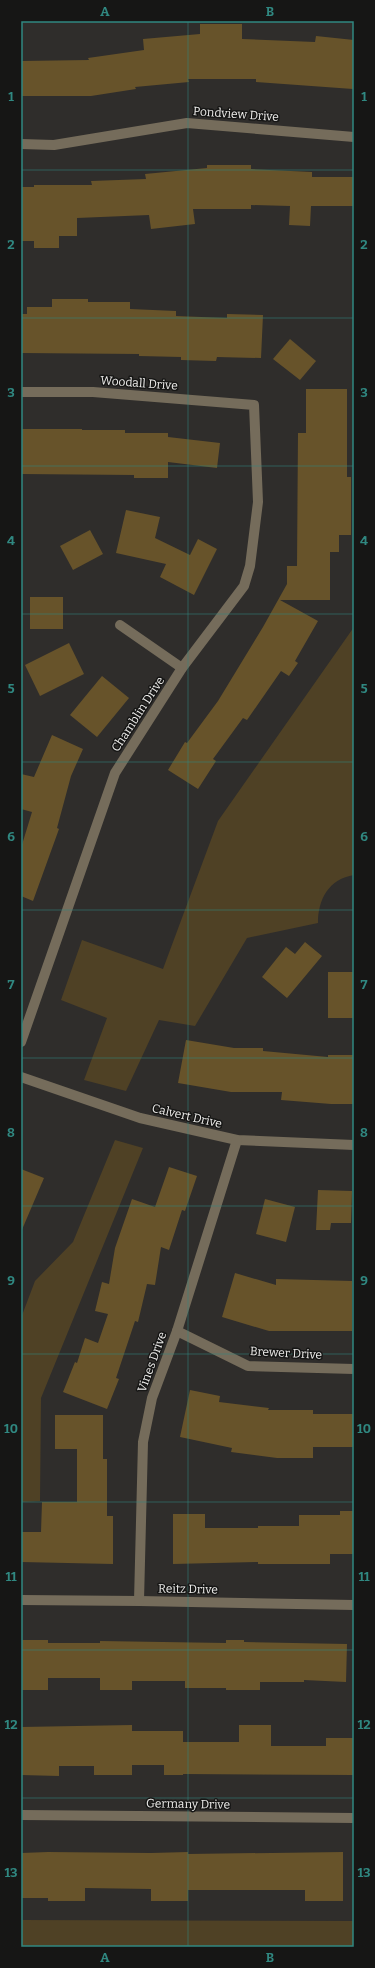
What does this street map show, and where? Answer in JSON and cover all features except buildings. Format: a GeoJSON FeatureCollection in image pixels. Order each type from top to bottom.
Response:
{"type":"FeatureCollection","features":[{"type":"Feature","properties":{"kind":"street","name":"Pondview Drive"},"geometry":{"type":"LineString","coordinates":[[21,144],[54,145],[187,124],[354,136]]}},
{"type":"Feature","properties":{"kind":"street","name":"Woodall Drive"},"geometry":{"type":"LineString","coordinates":[[21,392],[93,392],[254,405]]}},
{"type":"Feature","properties":{"kind":"street","name":"Chamblin Drive"},"geometry":{"type":"LineString","coordinates":[[21,1042],[115,773],[182,668],[244,586],[250,566],[258,502],[254,405]]}},
{"type":"Feature","properties":{"kind":"street"},"geometry":{"type":"LineString","coordinates":[[120,625],[182,668]]}},
{"type":"Feature","properties":{"kind":"street","name":"Calvert Drive"},"geometry":{"type":"LineString","coordinates":[[21,1077],[140,1118],[237,1140],[354,1145]]}},
{"type":"Feature","properties":{"kind":"street","name":"Vines Drive"},"geometry":{"type":"LineString","coordinates":[[139,1601],[143,1442],[152,1398],[177,1331],[237,1140]]}},
{"type":"Feature","properties":{"kind":"street","name":"Brewer Drive"},"geometry":{"type":"LineString","coordinates":[[177,1331],[248,1366],[354,1369]]}},
{"type":"Feature","properties":{"kind":"street","name":"Reitz Drive"},"geometry":{"type":"LineString","coordinates":[[21,1600],[354,1605]]}},
{"type":"Feature","properties":{"kind":"street","name":"Germany Drive"},"geometry":{"type":"LineString","coordinates":[[21,1815],[354,1818]]}},
{"type":"Feature","properties":{"kind":"shaded area"},"geometry":{"type":"Polygon","coordinates":[[[354,627],[354,875],[345,877],[338,881],[327,892],[320,906],[318,923],[247,938],[195,1026],[159,1020],[126,1091],[84,1080],[107,1018],[61,1000],[82,940],[163,969],[218,821],[354,627]]]}},
{"type":"Feature","properties":{"kind":"shaded area"},"geometry":{"type":"Polygon","coordinates":[[[115,1140],[143,1148],[41,1398],[40,1501],[21,1502],[21,1318],[35,1281],[73,1242],[115,1140]]]}},
{"type":"Feature","properties":{"kind":"shaded area"},"geometry":{"type":"Polygon","coordinates":[[[21,1920],[354,1921],[354,1947],[21,1947],[21,1920]]]}}]}
